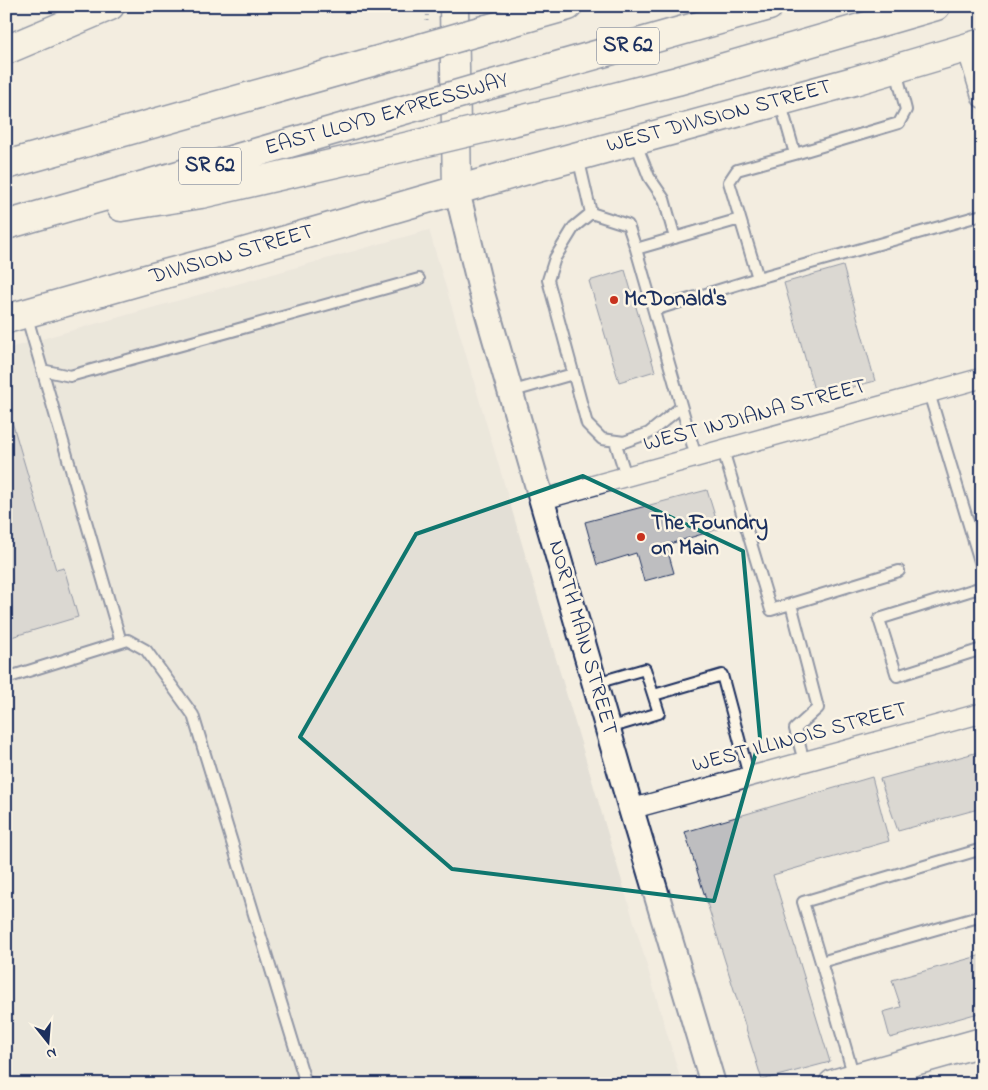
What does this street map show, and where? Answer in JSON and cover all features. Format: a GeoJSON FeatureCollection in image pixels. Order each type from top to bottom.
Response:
{"type":"FeatureCollection","features":[{"type":"Feature","properties":{"kind":"main road"},"geometry":{"type":"LineString","coordinates":[[6,50],[110,6]]}},
{"type":"Feature","properties":{"kind":"main road"},"geometry":{"type":"LineString","coordinates":[[454,6],[457,191]]}},
{"type":"Feature","properties":{"kind":"main road","name":"SR 62"},"geometry":{"type":"LineString","coordinates":[[6,165],[568,6]]}},
{"type":"Feature","properties":{"kind":"main road","name":"EAST LLOYD EXPRESSWAY"},"geometry":{"type":"LineString","coordinates":[[6,225],[769,6]]}},
{"type":"Feature","properties":{"kind":"main road"},"geometry":{"type":"LineString","coordinates":[[6,225],[201,194],[414,145],[677,81],[936,6]]}},
{"type":"Feature","properties":{"kind":"main road","name":"WEST DIVISION STREET"},"geometry":{"type":"LineString","coordinates":[[457,191],[974,46]]}},
{"type":"Feature","properties":{"kind":"main road","name":"DIVISION STREET"},"geometry":{"type":"LineString","coordinates":[[16,316],[457,191]]}},
{"type":"Feature","properties":{"kind":"main road"},"geometry":{"type":"LineString","coordinates":[[857,1080],[982,1042]]}},
{"type":"Feature","properties":{"kind":"street"},"geometry":{"type":"LineString","coordinates":[[974,46],[982,98]]}},
{"type":"Feature","properties":{"kind":"street","name":"NORTH MAIN STREET"},"geometry":{"type":"LineString","coordinates":[[457,191],[481,290],[510,392],[713,1084]]}},
{"type":"Feature","properties":{"kind":"street","name":"WEST INDIANA STREET"},"geometry":{"type":"LineString","coordinates":[[541,500],[982,378]]}},
{"type":"Feature","properties":{"kind":"street","name":"WEST ILLINOIS STREET"},"geometry":{"type":"LineString","coordinates":[[631,809],[982,713]]}},
{"type":"Feature","properties":{"kind":"lane"},"geometry":{"type":"LineString","coordinates":[[758,278],[729,182],[737,170],[899,123],[906,110],[896,69]]}},
{"type":"Feature","properties":{"kind":"lane"},"geometry":{"type":"LineString","coordinates":[[780,101],[795,154]]}},
{"type":"Feature","properties":{"kind":"lane"},"geometry":{"type":"LineString","coordinates":[[635,140],[649,177],[664,199],[675,238]]}},
{"type":"Feature","properties":{"kind":"lane"},"geometry":{"type":"LineString","coordinates":[[577,156],[591,212]]}},
{"type":"Feature","properties":{"kind":"lane"},"geometry":{"type":"LineString","coordinates":[[591,212],[628,225],[696,457]]}},
{"type":"Feature","properties":{"kind":"lane"},"geometry":{"type":"LineString","coordinates":[[591,212],[574,227],[555,258],[548,280],[587,424],[602,439],[624,442],[649,433],[681,407]]}},
{"type":"Feature","properties":{"kind":"lane"},"geometry":{"type":"LineString","coordinates":[[654,310],[758,278],[982,215]]}},
{"type":"Feature","properties":{"kind":"lane"},"geometry":{"type":"LineString","coordinates":[[636,249],[740,219]]}},
{"type":"Feature","properties":{"kind":"lane"},"geometry":{"type":"LineString","coordinates":[[42,370],[70,376],[419,279]]}},
{"type":"Feature","properties":{"kind":"lane"},"geometry":{"type":"LineString","coordinates":[[16,316],[42,370],[120,642]]}},
{"type":"Feature","properties":{"kind":"lane"},"geometry":{"type":"LineString","coordinates":[[510,392],[573,374]]}},
{"type":"Feature","properties":{"kind":"lane"},"geometry":{"type":"LineString","coordinates":[[929,393],[982,568]]}},
{"type":"Feature","properties":{"kind":"lane"},"geometry":{"type":"LineString","coordinates":[[615,441],[626,476]]}},
{"type":"Feature","properties":{"kind":"lane"},"geometry":{"type":"LineString","coordinates":[[723,450],[771,610],[899,571]]}},
{"type":"Feature","properties":{"kind":"lane"},"geometry":{"type":"LineString","coordinates":[[982,587],[879,619],[897,676],[982,649]]}},
{"type":"Feature","properties":{"kind":"lane"},"geometry":{"type":"LineString","coordinates":[[791,604],[818,708],[795,729],[804,761]]}},
{"type":"Feature","properties":{"kind":"lane"},"geometry":{"type":"LineString","coordinates":[[6,678],[128,640],[146,650],[193,715],[306,1084]]}},
{"type":"Feature","properties":{"kind":"lane"},"geometry":{"type":"LineString","coordinates":[[596,683],[645,669],[654,695],[659,713],[609,728]]}},
{"type":"Feature","properties":{"kind":"lane"},"geometry":{"type":"LineString","coordinates":[[654,695],[722,676],[749,776]]}},
{"type":"Feature","properties":{"kind":"lane"},"geometry":{"type":"LineString","coordinates":[[857,1080],[802,902],[982,849]]}},
{"type":"Feature","properties":{"kind":"lane"},"geometry":{"type":"LineString","coordinates":[[821,962],[982,916]]}},
{"type":"Feature","properties":{"kind":"highlighted area"},"geometry":{"type":"Polygon","coordinates":[[[583,476],[743,551],[760,738],[714,901],[452,869],[300,737],[416,534],[583,476]]]}},
{"type":"Feature","properties":{"kind":"shaded area"},"geometry":{"type":"Polygon","coordinates":[[[429,230],[682,1084],[6,1084],[6,349],[429,230]]]}},
{"type":"Feature","properties":{"kind":"building"},"geometry":{"type":"Polygon","coordinates":[[[843,266],[875,381],[816,397],[784,283],[843,266]]]}},
{"type":"Feature","properties":{"kind":"building"},"geometry":{"type":"Polygon","coordinates":[[[625,270],[655,371],[619,382],[589,281],[625,270]]]}},
{"type":"Feature","properties":{"kind":"building"},"geometry":{"type":"Polygon","coordinates":[[[8,408],[56,570],[64,568],[78,617],[8,638],[6,632],[6,409],[8,408]]]}},
{"type":"Feature","properties":{"kind":"building","name":"The Foundry on Main"},"geometry":{"type":"Polygon","coordinates":[[[707,490],[719,529],[666,545],[674,573],[644,581],[636,553],[597,565],[585,522],[707,490]]]}},
{"type":"Feature","properties":{"kind":"building"},"geometry":{"type":"Polygon","coordinates":[[[982,751],[982,808],[898,831],[880,779],[982,751]]]}},
{"type":"Feature","properties":{"kind":"building"},"geometry":{"type":"Polygon","coordinates":[[[872,777],[889,841],[773,875],[830,1062],[762,1080],[685,832],[872,777]]]}},
{"type":"Feature","properties":{"kind":"building"},"geometry":{"type":"Polygon","coordinates":[[[982,955],[982,1012],[890,1038],[883,1012],[901,1007],[892,980],[982,955]]]}},
{"type":"Feature","properties":{"kind":"place","name":"McDonald's"},"geometry":{"type":"Point","coordinates":[614,300]}},
{"type":"Feature","properties":{"kind":"place","name":"The Foundry on Main"},"geometry":{"type":"Point","coordinates":[641,537]}}]}
